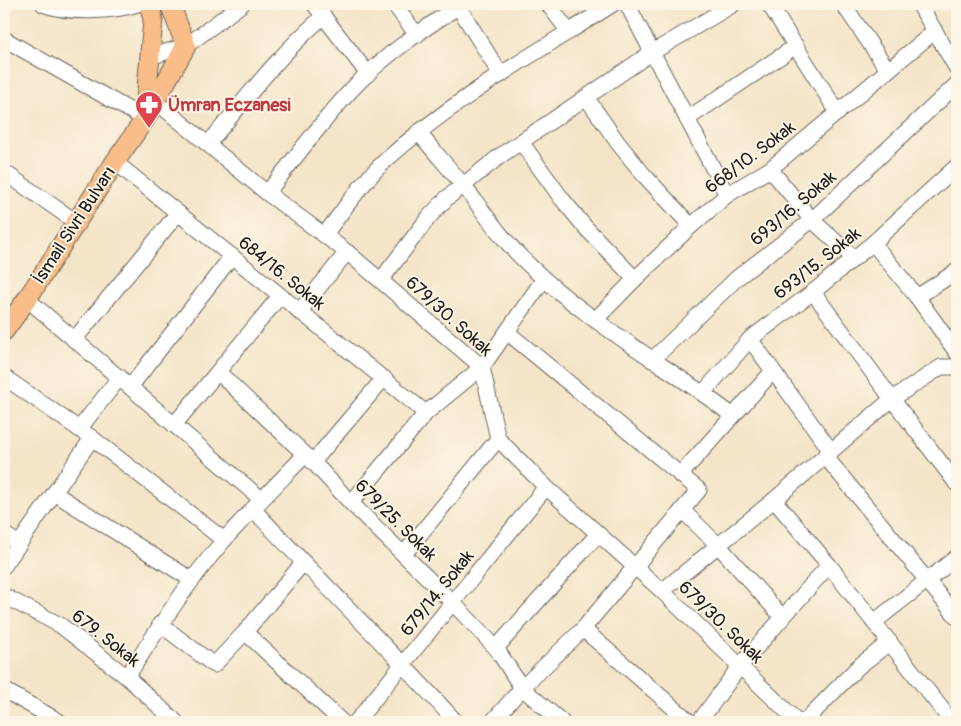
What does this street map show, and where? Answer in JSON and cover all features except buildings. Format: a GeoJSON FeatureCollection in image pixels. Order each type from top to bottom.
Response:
{"type":"FeatureCollection","features":[{"type":"Feature","properties":{"kind":"main road"},"geometry":{"type":"LineString","coordinates":[[145,120],[153,19],[149,4]]}},
{"type":"Feature","properties":{"kind":"main road"},"geometry":{"type":"LineString","coordinates":[[170,4],[186,46]]}},
{"type":"Feature","properties":{"kind":"main road","name":"İsmail Sivri Bulvarı"},"geometry":{"type":"LineString","coordinates":[[4,331],[27,299],[114,162],[145,120],[186,46]]}},
{"type":"Feature","properties":{"kind":"street"},"geometry":{"type":"LineString","coordinates":[[43,4],[73,10],[124,8],[138,4]]}},
{"type":"Feature","properties":{"kind":"street"},"geometry":{"type":"LineString","coordinates":[[149,57],[186,46],[242,4]]}},
{"type":"Feature","properties":{"kind":"street"},"geometry":{"type":"LineString","coordinates":[[314,4],[368,74]]}},
{"type":"Feature","properties":{"kind":"street"},"geometry":{"type":"LineString","coordinates":[[394,4],[417,34]]}},
{"type":"Feature","properties":{"kind":"street"},"geometry":{"type":"LineString","coordinates":[[548,4],[568,32]]}},
{"type":"Feature","properties":{"kind":"street"},"geometry":{"type":"LineString","coordinates":[[325,234],[373,174],[418,132],[501,75],[613,4]]}},
{"type":"Feature","properties":{"kind":"street"},"geometry":{"type":"LineString","coordinates":[[627,4],[727,195]]}},
{"type":"Feature","properties":{"kind":"street"},"geometry":{"type":"LineString","coordinates":[[381,280],[447,198],[521,142],[651,53],[734,4]]}},
{"type":"Feature","properties":{"kind":"street"},"geometry":{"type":"LineString","coordinates":[[769,4],[838,113]]}},
{"type":"Feature","properties":{"kind":"street"},"geometry":{"type":"LineString","coordinates":[[843,4],[888,70]]}},
{"type":"Feature","properties":{"kind":"street"},"geometry":{"type":"LineString","coordinates":[[919,4],[957,69]]}},
{"type":"Feature","properties":{"kind":"street"},"geometry":{"type":"LineString","coordinates":[[267,193],[357,84],[397,49],[460,5],[501,75]]}},
{"type":"Feature","properties":{"kind":"street"},"geometry":{"type":"LineString","coordinates":[[208,144],[282,56],[324,16]]}},
{"type":"Feature","properties":{"kind":"street","name":"668/10. Sokak"},"geometry":{"type":"LineString","coordinates":[[595,320],[635,278],[727,195],[770,169],[935,31]]}},
{"type":"Feature","properties":{"kind":"street"},"geometry":{"type":"LineString","coordinates":[[4,39],[145,120]]}},
{"type":"Feature","properties":{"kind":"street"},"geometry":{"type":"LineString","coordinates":[[687,119],[796,46]]}},
{"type":"Feature","properties":{"kind":"street","name":"693/16. Sokak"},"geometry":{"type":"LineString","coordinates":[[652,360],[737,278],[812,220],[957,84]]}},
{"type":"Feature","properties":{"kind":"street"},"geometry":{"type":"LineString","coordinates":[[586,97],[618,143],[691,226]]}},
{"type":"Feature","properties":{"kind":"street","name":"679/30. Sokak"},"geometry":{"type":"LineString","coordinates":[[155,101],[267,193],[325,234],[482,367],[498,439],[546,487],[662,591],[798,722]]}},
{"type":"Feature","properties":{"kind":"street"},"geometry":{"type":"LineString","coordinates":[[418,132],[463,186],[500,236],[528,265],[595,320],[652,360],[703,392],[732,416]]}},
{"type":"Feature","properties":{"kind":"street"},"geometry":{"type":"LineString","coordinates":[[521,142],[585,227],[635,278]]}},
{"type":"Feature","properties":{"kind":"street","name":"684/16. Sokak"},"geometry":{"type":"LineString","coordinates":[[114,162],[426,413]]}},
{"type":"Feature","properties":{"kind":"street","name":"693/15. Sokak"},"geometry":{"type":"LineString","coordinates":[[703,392],[750,339],[813,292],[873,243],[957,166]]}},
{"type":"Feature","properties":{"kind":"street"},"geometry":{"type":"LineString","coordinates":[[770,169],[812,220],[854,258]]}},
{"type":"Feature","properties":{"kind":"street"},"geometry":{"type":"LineString","coordinates":[[4,172],[76,222]]}},
{"type":"Feature","properties":{"kind":"street"},"geometry":{"type":"LineString","coordinates":[[74,340],[178,213]]}},
{"type":"Feature","properties":{"kind":"street"},"geometry":{"type":"LineString","coordinates":[[873,243],[917,297],[957,353]]}},
{"type":"Feature","properties":{"kind":"street"},"geometry":{"type":"LineString","coordinates":[[299,312],[347,252]]}},
{"type":"Feature","properties":{"kind":"street"},"geometry":{"type":"LineString","coordinates":[[80,429],[125,382],[232,256]]}},
{"type":"Feature","properties":{"kind":"street"},"geometry":{"type":"LineString","coordinates":[[917,297],[957,272]]}},
{"type":"Feature","properties":{"kind":"street"},"geometry":{"type":"LineString","coordinates":[[351,503],[426,413],[482,367],[544,278]]}},
{"type":"Feature","properties":{"kind":"street"},"geometry":{"type":"LineString","coordinates":[[813,292],[957,484]]}},
{"type":"Feature","properties":{"kind":"street"},"geometry":{"type":"LineString","coordinates":[[174,425],[280,296]]}},
{"type":"Feature","properties":{"kind":"street"},"geometry":{"type":"LineString","coordinates":[[27,299],[174,425],[257,504],[303,563],[404,664],[456,722]]}},
{"type":"Feature","properties":{"kind":"street"},"geometry":{"type":"LineString","coordinates":[[492,722],[522,688],[583,629],[699,490],[507,332]]}},
{"type":"Feature","properties":{"kind":"street"},"geometry":{"type":"LineString","coordinates":[[750,339],[828,453],[957,617]]}},
{"type":"Feature","properties":{"kind":"street"},"geometry":{"type":"LineString","coordinates":[[662,591],[774,500],[892,399],[941,367],[957,368]]}},
{"type":"Feature","properties":{"kind":"street"},"geometry":{"type":"LineString","coordinates":[[680,475],[773,371]]}},
{"type":"Feature","properties":{"kind":"street","name":"679/25. Sokak"},"geometry":{"type":"LineString","coordinates":[[218,372],[309,459],[453,603],[496,648],[522,688],[562,722]]}},
{"type":"Feature","properties":{"kind":"street"},"geometry":{"type":"LineString","coordinates":[[4,377],[80,429],[224,540]]}},
{"type":"Feature","properties":{"kind":"street"},"geometry":{"type":"LineString","coordinates":[[128,677],[160,624],[224,540],[257,504],[309,459],[384,378]]}},
{"type":"Feature","properties":{"kind":"street"},"geometry":{"type":"LineString","coordinates":[[4,566],[92,438]]}},
{"type":"Feature","properties":{"kind":"street"},"geometry":{"type":"LineString","coordinates":[[404,554],[498,439]]}},
{"type":"Feature","properties":{"kind":"street","name":"679/14. Sokak"},"geometry":{"type":"LineString","coordinates":[[362,720],[404,664],[546,487]]}},
{"type":"Feature","properties":{"kind":"street"},"geometry":{"type":"LineString","coordinates":[[54,493],[192,580]]}},
{"type":"Feature","properties":{"kind":"street"},"geometry":{"type":"LineString","coordinates":[[774,500],[874,622],[952,722]]}},
{"type":"Feature","properties":{"kind":"street"},"geometry":{"type":"LineString","coordinates":[[682,510],[718,545],[783,618]]}},
{"type":"Feature","properties":{"kind":"street"},"geometry":{"type":"LineString","coordinates":[[4,534],[19,544]]}},
{"type":"Feature","properties":{"kind":"street"},"geometry":{"type":"LineString","coordinates":[[496,648],[598,534]]}},
{"type":"Feature","properties":{"kind":"street"},"geometry":{"type":"LineString","coordinates":[[874,622],[957,556]]}},
{"type":"Feature","properties":{"kind":"street"},"geometry":{"type":"LineString","coordinates":[[160,624],[214,665],[245,632],[303,563]]}},
{"type":"Feature","properties":{"kind":"street"},"geometry":{"type":"LineString","coordinates":[[583,629],[700,721],[740,666],[829,566]]}},
{"type":"Feature","properties":{"kind":"street","name":"679. Sokak"},"geometry":{"type":"LineString","coordinates":[[4,596],[60,625],[128,677],[158,717],[176,722]]}},
{"type":"Feature","properties":{"kind":"street"},"geometry":{"type":"LineString","coordinates":[[245,632],[342,722]]}},
{"type":"Feature","properties":{"kind":"street"},"geometry":{"type":"LineString","coordinates":[[804,722],[858,667],[890,642]]}},
{"type":"Feature","properties":{"kind":"street"},"geometry":{"type":"LineString","coordinates":[[4,690],[57,721]]}},
{"type":"Feature","properties":{"kind":"place","name":"Ümran Eczanesi"},"geometry":{"type":"Point","coordinates":[149,129]}}]}
